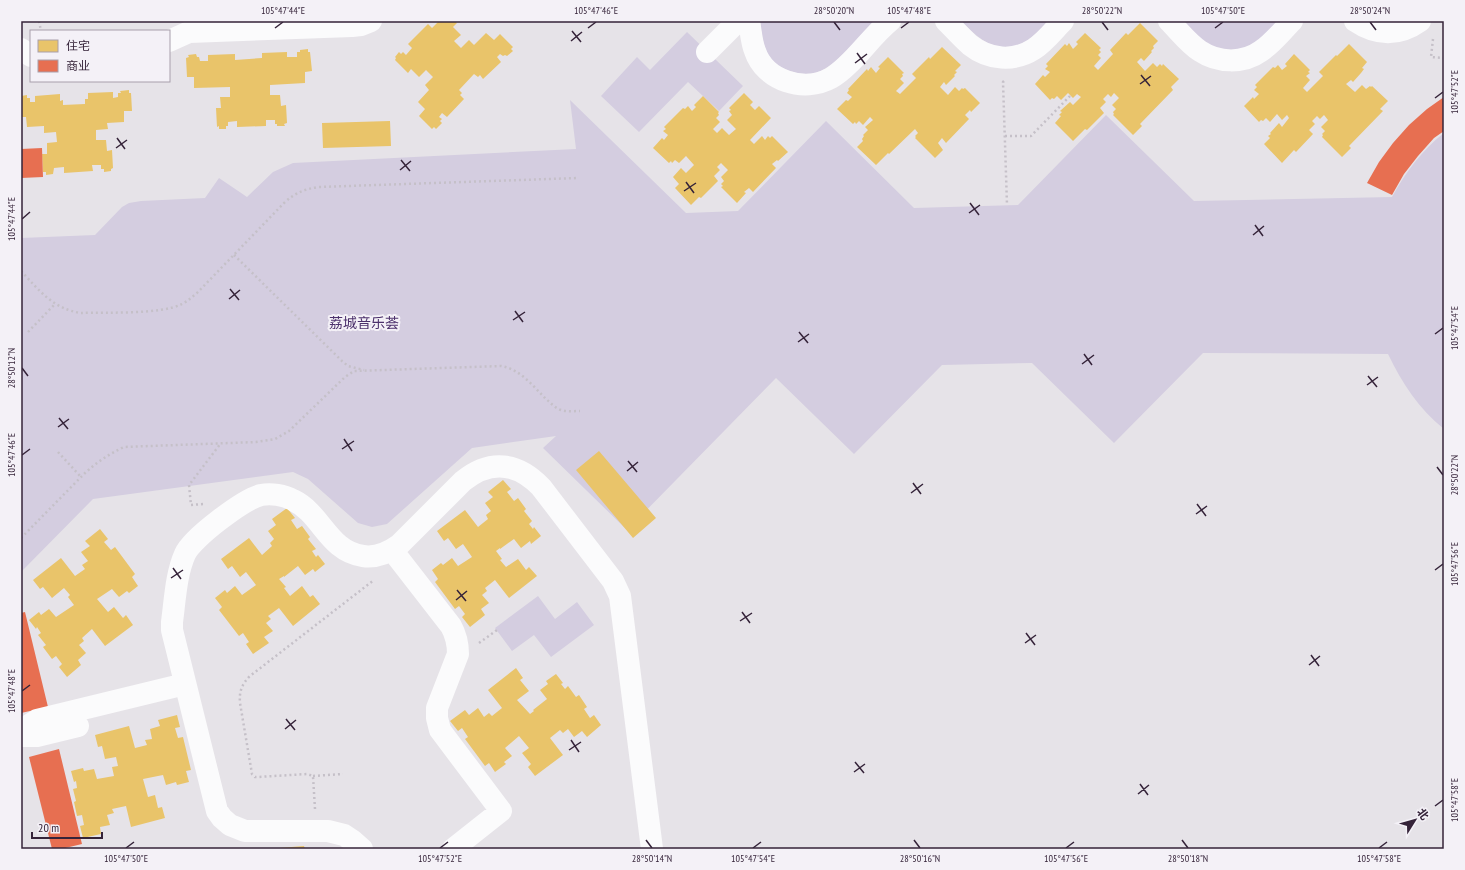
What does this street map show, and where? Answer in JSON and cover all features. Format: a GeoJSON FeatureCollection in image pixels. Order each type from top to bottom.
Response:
{"type":"FeatureCollection","features":[{"type":"Feature","properties":{"kind":"lane"},"geometry":{"type":"LineString","coordinates":[[170,41],[189,32],[352,26],[361,25],[371,21]]}},
{"type":"Feature","properties":{"kind":"lane"},"geometry":{"type":"LineString","coordinates":[[708,52],[738,21]]}},
{"type":"Feature","properties":{"kind":"lane"},"geometry":{"type":"LineString","coordinates":[[749,21],[755,52],[761,63],[781,80],[793,84],[806,85],[819,83],[831,78],[890,21]]}},
{"type":"Feature","properties":{"kind":"lane"},"geometry":{"type":"LineString","coordinates":[[946,21],[969,44],[980,52],[1001,58],[1024,54],[1034,49],[1063,21]]}},
{"type":"Feature","properties":{"kind":"lane"},"geometry":{"type":"LineString","coordinates":[[1169,21],[1199,50],[1212,58],[1235,61],[1248,58],[1260,52],[1292,21]]}},
{"type":"Feature","properties":{"kind":"lane"},"geometry":{"type":"LineString","coordinates":[[1355,21],[1366,28],[1378,32],[1389,33],[1412,27],[1427,28]]}},
{"type":"Feature","properties":{"kind":"lane"},"geometry":{"type":"LineString","coordinates":[[21,49],[30,55]]}},
{"type":"Feature","properties":{"kind":"lane"},"geometry":{"type":"LineString","coordinates":[[396,555],[403,542],[472,473],[493,466],[514,468],[524,472],[541,487],[613,580],[620,596],[652,849]]}},
{"type":"Feature","properties":{"kind":"lane"},"geometry":{"type":"LineString","coordinates":[[362,849],[344,835],[328,831],[245,831],[230,825],[222,818],[217,811],[214,801],[172,630],[182,562],[186,552],[193,542],[241,504],[251,498],[273,494],[293,500],[310,512],[337,545],[357,555],[396,555]]}},
{"type":"Feature","properties":{"kind":"lane"},"geometry":{"type":"LineString","coordinates":[[396,555],[451,626],[456,635],[458,645],[456,663],[437,708],[437,718],[440,730],[501,811],[453,849]]}},
{"type":"Feature","properties":{"kind":"lane"},"geometry":{"type":"LineString","coordinates":[[21,730],[36,720],[185,684]]}},
{"type":"Feature","properties":{"kind":"lane"},"geometry":{"type":"LineString","coordinates":[[21,736],[37,736],[78,726]]}},
{"type":"Feature","properties":{"kind":"path"},"geometry":{"type":"LineString","coordinates":[[1427,28],[1431,57],[1444,58]]}},
{"type":"Feature","properties":{"kind":"path"},"geometry":{"type":"LineString","coordinates":[[1007,205],[1003,82],[1008,77]]}},
{"type":"Feature","properties":{"kind":"path"},"geometry":{"type":"LineString","coordinates":[[1005,136],[1031,136],[1070,96]]}},
{"type":"Feature","properties":{"kind":"path"},"geometry":{"type":"LineString","coordinates":[[21,271],[48,299],[65,310],[81,313],[168,308],[183,303],[194,296],[292,196],[309,188],[578,178]]}},
{"type":"Feature","properties":{"kind":"path"},"geometry":{"type":"LineString","coordinates":[[234,255],[342,361],[348,366],[366,371]]}},
{"type":"Feature","properties":{"kind":"path"},"geometry":{"type":"LineString","coordinates":[[28,332],[55,304]]}},
{"type":"Feature","properties":{"kind":"path"},"geometry":{"type":"LineString","coordinates":[[21,538],[81,477],[108,454],[124,447],[256,442],[275,439],[289,431],[345,377],[354,372],[507,367],[522,376],[554,406],[568,412],[580,411]]}},
{"type":"Feature","properties":{"kind":"path"},"geometry":{"type":"LineString","coordinates":[[189,485],[221,443]]}},
{"type":"Feature","properties":{"kind":"path"},"geometry":{"type":"LineString","coordinates":[[58,452],[81,477]]}},
{"type":"Feature","properties":{"kind":"path"},"geometry":{"type":"LineString","coordinates":[[343,774],[313,776],[307,774],[254,776],[251,772],[241,711],[240,691],[245,681],[250,676],[396,555]]}},
{"type":"Feature","properties":{"kind":"path"},"geometry":{"type":"LineString","coordinates":[[313,776],[316,831]]}},
{"type":"Feature","properties":{"kind":"green space"},"geometry":{"type":"Polygon","coordinates":[[[760,21],[874,21],[832,64],[819,72],[804,74],[787,70],[779,66],[768,55],[763,40],[760,21]]]}},
{"type":"Feature","properties":{"kind":"green space"},"geometry":{"type":"Polygon","coordinates":[[[961,21],[1048,21],[1028,40],[1009,48],[992,45],[983,40],[961,21]]]}},
{"type":"Feature","properties":{"kind":"green space"},"geometry":{"type":"Polygon","coordinates":[[[1183,21],[1278,21],[1266,34],[1248,47],[1232,50],[1218,48],[1206,43],[1183,21]]]}},
{"type":"Feature","properties":{"kind":"green space"},"geometry":{"type":"Polygon","coordinates":[[[687,32],[743,86],[719,111],[688,82],[639,132],[601,96],[637,57],[650,70],[687,32]]]}},
{"type":"Feature","properties":{"kind":"green space","name":"荔城音乐荟"},"geometry":{"type":"Polygon","coordinates":[[[570,100],[686,213],[738,211],[826,121],[914,208],[1018,205],[1106,115],[1194,201],[1392,197],[1415,162],[1444,133],[1444,429],[1427,413],[1412,395],[1388,354],[1203,353],[1114,443],[1032,363],[942,365],[854,454],[776,378],[627,530],[543,448],[556,436],[472,448],[387,524],[372,527],[358,523],[308,479],[293,472],[93,499],[21,572],[21,238],[95,235],[122,207],[129,203],[141,201],[205,198],[219,178],[247,197],[273,172],[293,163],[576,149],[570,100]]]}},
{"type":"Feature","properties":{"kind":"green space"},"geometry":{"type":"Polygon","coordinates":[[[538,596],[555,619],[577,602],[594,625],[551,657],[534,635],[512,651],[495,628],[538,596]]]}},
{"type":"Feature","properties":{"kind":"building: 住宅"},"geometry":{"type":"Polygon","coordinates":[[[439,21],[454,21],[457,23],[453,27],[461,35],[454,41],[461,48],[469,40],[474,45],[486,33],[494,40],[500,34],[513,47],[511,49],[513,51],[507,56],[500,54],[497,57],[501,62],[483,79],[480,75],[478,77],[474,74],[459,90],[462,93],[460,95],[464,99],[447,117],[442,113],[439,117],[442,119],[440,121],[442,123],[436,129],[434,127],[432,129],[419,116],[425,109],[418,102],[429,90],[425,85],[433,77],[426,70],[419,77],[411,69],[408,73],[395,60],[395,57],[399,52],[401,54],[403,52],[406,55],[412,48],[408,44],[428,24],[432,28],[439,21]]]}},
{"type":"Feature","properties":{"kind":"building: 住宅"},"geometry":{"type":"Polygon","coordinates":[[[1140,23],[1158,41],[1153,46],[1154,48],[1151,51],[1152,52],[1144,61],[1141,58],[1137,62],[1145,71],[1153,63],[1157,67],[1160,64],[1162,66],[1163,64],[1179,79],[1171,87],[1173,90],[1140,124],[1142,126],[1133,135],[1113,115],[1113,112],[1116,109],[1112,105],[1119,98],[1114,93],[1111,97],[1108,94],[1103,99],[1106,102],[1100,108],[1104,113],[1087,130],[1085,129],[1073,141],[1055,123],[1061,116],[1059,115],[1062,112],[1060,111],[1070,102],[1073,105],[1081,97],[1077,94],[1073,98],[1068,93],[1061,100],[1057,96],[1050,100],[1035,84],[1043,75],[1045,77],[1050,72],[1045,69],[1048,66],[1046,64],[1065,44],[1067,46],[1069,43],[1073,49],[1078,44],[1076,42],[1085,33],[1101,48],[1099,50],[1101,52],[1098,55],[1101,58],[1094,66],[1098,70],[1113,54],[1110,50],[1126,33],[1128,35],[1140,23]]]}},
{"type":"Feature","properties":{"kind":"building: 住宅"},"geometry":{"type":"Polygon","coordinates":[[[1349,44],[1367,62],[1362,68],[1364,69],[1353,82],[1351,80],[1346,84],[1355,92],[1362,85],[1366,89],[1372,86],[1388,101],[1380,109],[1383,111],[1349,146],[1351,148],[1342,157],[1322,137],[1322,134],[1325,131],[1321,127],[1328,120],[1324,115],[1320,119],[1317,116],[1312,121],[1315,124],[1309,130],[1313,134],[1296,152],[1294,150],[1282,163],[1264,144],[1270,138],[1268,136],[1271,134],[1270,133],[1279,123],[1282,127],[1289,118],[1287,115],[1282,120],[1277,114],[1270,122],[1266,118],[1259,122],[1244,106],[1253,97],[1254,99],[1259,94],[1254,90],[1257,87],[1255,85],[1273,67],[1275,68],[1278,65],[1282,70],[1287,66],[1285,64],[1294,54],[1310,70],[1308,72],[1310,73],[1306,76],[1310,80],[1303,88],[1307,92],[1323,76],[1319,72],[1349,44]]]}},
{"type":"Feature","properties":{"kind":"building: 住宅"},"geometry":{"type":"Polygon","coordinates":[[[942,47],[961,65],[955,71],[957,72],[954,75],[955,76],[946,85],[944,82],[940,87],[948,95],[955,87],[959,91],[962,88],[965,88],[980,103],[971,112],[970,110],[965,115],[969,119],[946,143],[942,138],[938,143],[943,150],[935,158],[915,138],[918,133],[915,129],[876,165],[857,147],[863,141],[863,135],[868,130],[865,127],[873,120],[870,117],[863,125],[859,121],[856,124],[855,122],[853,124],[837,109],[846,100],[848,101],[852,97],[847,93],[849,90],[848,89],[867,69],[868,71],[871,67],[876,73],[880,68],[878,67],[888,57],[904,73],[900,79],[904,83],[896,91],[900,94],[916,78],[912,74],[929,57],[930,59],[942,47]]]}},
{"type":"Feature","properties":{"kind":"building: 住宅"},"geometry":{"type":"Polygon","coordinates":[[[308,49],[308,52],[310,52],[312,71],[305,72],[305,83],[270,85],[270,95],[280,95],[281,106],[286,105],[287,123],[284,124],[285,126],[277,126],[277,124],[275,124],[275,120],[266,120],[266,126],[237,127],[237,121],[228,122],[226,129],[219,129],[219,126],[217,127],[216,108],[221,108],[220,97],[230,97],[230,87],[194,88],[194,77],[187,77],[186,58],[189,57],[188,55],[196,54],[200,61],[208,61],[208,55],[235,54],[235,60],[262,58],[262,53],[287,52],[287,57],[297,57],[297,52],[308,49]]]}},
{"type":"Feature","properties":{"kind":"building: 住宅"},"geometry":{"type":"Polygon","coordinates":[[[129,90],[129,93],[131,93],[132,111],[124,111],[124,122],[107,123],[108,129],[96,130],[96,140],[106,140],[107,151],[112,150],[113,168],[111,171],[104,172],[104,169],[101,169],[101,165],[92,165],[93,171],[64,173],[64,167],[54,168],[53,174],[46,175],[46,172],[43,172],[42,154],[47,154],[47,143],[57,142],[56,132],[44,133],[44,126],[27,127],[26,117],[21,117],[21,96],[27,95],[27,98],[30,98],[30,102],[35,102],[35,96],[60,94],[60,101],[63,100],[63,105],[85,104],[85,99],[88,99],[88,93],[113,92],[113,98],[118,97],[118,93],[121,93],[120,91],[129,90]]]}},
{"type":"Feature","properties":{"kind":"building: 住宅"},"geometry":{"type":"Polygon","coordinates":[[[744,93],[753,102],[750,105],[755,110],[759,106],[771,118],[750,140],[754,144],[762,136],[765,140],[768,136],[770,138],[772,136],[788,152],[772,164],[776,168],[753,192],[749,188],[744,192],[746,193],[737,203],[721,187],[723,186],[721,184],[724,181],[721,177],[728,170],[721,163],[717,167],[720,170],[714,176],[718,181],[701,198],[699,197],[691,205],[675,188],[679,184],[673,177],[681,168],[686,173],[694,165],[686,156],[679,163],[675,160],[672,163],[671,161],[669,163],[653,148],[662,138],[664,140],[668,135],[663,131],[666,129],[664,127],[683,108],[685,109],[688,106],[692,111],[696,107],[694,105],[703,96],[719,112],[719,115],[716,118],[720,122],[713,129],[717,133],[722,128],[729,135],[736,129],[727,120],[732,115],[729,108],[744,93]]]}},
{"type":"Feature","properties":{"kind":"building: 住宅"},"geometry":{"type":"Polygon","coordinates":[[[390,121],[391,146],[323,148],[322,123],[390,121]]]}},
{"type":"Feature","properties":{"kind":"building: 住宅"},"geometry":{"type":"Polygon","coordinates":[[[599,451],[656,518],[633,538],[576,470],[599,451]]]}},
{"type":"Feature","properties":{"kind":"building: 住宅"},"geometry":{"type":"Polygon","coordinates":[[[503,480],[511,489],[507,492],[514,501],[518,498],[526,509],[524,511],[532,521],[529,524],[533,529],[534,527],[541,536],[531,544],[530,541],[521,548],[514,539],[496,551],[502,559],[500,560],[506,567],[518,559],[526,570],[529,567],[537,576],[509,598],[495,580],[485,588],[487,591],[482,595],[489,603],[481,609],[485,615],[470,627],[462,617],[465,614],[459,606],[455,609],[435,582],[438,579],[432,570],[441,563],[443,565],[452,558],[458,566],[472,557],[463,544],[456,549],[448,538],[444,541],[437,531],[465,510],[478,527],[488,519],[486,515],[491,511],[485,503],[493,497],[488,492],[503,480]]]}},
{"type":"Feature","properties":{"kind":"building: 住宅"},"geometry":{"type":"Polygon","coordinates":[[[287,508],[295,518],[291,520],[297,529],[302,526],[310,537],[308,539],[316,549],[312,551],[316,557],[318,555],[325,564],[315,572],[313,569],[305,575],[298,566],[279,579],[286,587],[284,588],[290,596],[302,586],[310,597],[313,595],[320,604],[293,626],[279,608],[268,616],[271,619],[266,623],[273,631],[264,637],[269,643],[253,654],[246,644],[249,642],[243,633],[239,636],[219,610],[222,607],[215,598],[225,590],[227,593],[235,586],[242,595],[256,585],[246,572],[240,577],[232,566],[228,569],[221,559],[249,538],[262,555],[272,546],[270,543],[274,539],[268,531],[276,525],[272,519],[287,508]]]}},
{"type":"Feature","properties":{"kind":"building: 住宅"},"geometry":{"type":"Polygon","coordinates":[[[100,529],[108,539],[104,542],[111,550],[115,547],[135,574],[132,577],[138,586],[129,593],[127,591],[119,597],[112,589],[97,599],[108,612],[114,607],[123,618],[126,615],[133,625],[105,646],[92,629],[82,638],[84,641],[79,645],[86,653],[78,660],[81,665],[67,677],[59,667],[62,664],[56,656],[52,659],[43,647],[46,645],[38,635],[41,633],[29,620],[39,612],[41,615],[49,609],[56,617],[74,605],[68,597],[70,595],[64,588],[52,598],[43,587],[40,589],[33,580],[61,558],[75,576],[85,569],[82,565],[88,561],[81,552],[90,546],[85,541],[100,529]]]}},
{"type":"Feature","properties":{"kind":"building: 住宅"},"geometry":{"type":"Polygon","coordinates":[[[516,668],[523,678],[520,680],[529,691],[517,700],[530,714],[547,699],[540,690],[548,684],[546,681],[556,674],[563,683],[561,684],[565,689],[568,686],[576,697],[579,695],[587,707],[584,709],[590,718],[594,715],[601,725],[587,737],[582,731],[574,737],[568,729],[563,733],[560,730],[550,738],[563,755],[535,776],[528,767],[531,764],[522,753],[529,748],[519,736],[505,748],[512,756],[504,762],[506,764],[495,772],[489,763],[485,766],[465,739],[468,737],[462,728],[458,731],[450,721],[465,710],[469,715],[478,708],[484,717],[489,713],[492,716],[502,708],[488,690],[516,668]]]}},
{"type":"Feature","properties":{"kind":"building: 住宅"},"geometry":{"type":"Polygon","coordinates":[[[177,715],[180,727],[175,728],[178,738],[183,737],[191,770],[186,771],[189,782],[177,785],[176,782],[166,785],[163,775],[143,779],[148,797],[155,795],[158,808],[162,807],[165,818],[131,827],[126,806],[112,809],[114,813],[107,815],[110,825],[100,827],[101,834],[83,838],[80,826],[84,825],[82,815],[77,816],[74,802],[76,801],[73,789],[77,788],[76,781],[74,782],[71,771],[83,768],[84,771],[94,769],[97,779],[114,776],[112,767],[118,766],[116,757],[105,759],[102,746],[98,747],[95,735],[129,726],[135,748],[147,745],[145,740],[152,739],[150,729],[160,726],[158,720],[177,715]]]}},
{"type":"Feature","properties":{"kind":"building: 住宅"},"geometry":{"type":"Polygon","coordinates":[[[304,846],[305,849],[279,849],[279,848],[304,846]]]}},
{"type":"Feature","properties":{"kind":"building: 商业"},"geometry":{"type":"Polygon","coordinates":[[[1444,97],[1444,131],[1434,138],[1418,156],[1404,174],[1392,195],[1367,183],[1379,162],[1409,125],[1427,109],[1444,97]]]}},
{"type":"Feature","properties":{"kind":"building: 商业"},"geometry":{"type":"Polygon","coordinates":[[[42,148],[43,177],[21,178],[21,149],[42,148]]]}},
{"type":"Feature","properties":{"kind":"building: 商业"},"geometry":{"type":"Polygon","coordinates":[[[25,612],[48,707],[21,713],[21,613],[25,612]]]}},
{"type":"Feature","properties":{"kind":"building: 商业"},"geometry":{"type":"Polygon","coordinates":[[[59,749],[82,844],[61,849],[52,849],[29,757],[59,749]]]}}]}
